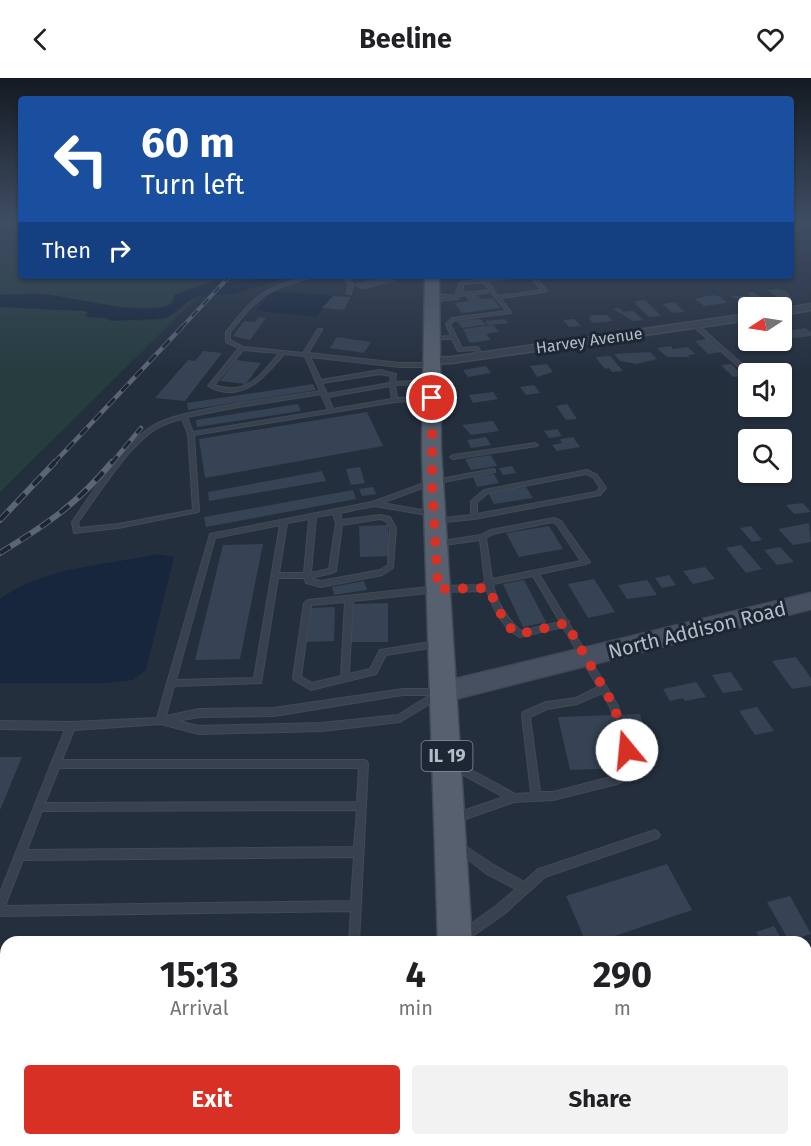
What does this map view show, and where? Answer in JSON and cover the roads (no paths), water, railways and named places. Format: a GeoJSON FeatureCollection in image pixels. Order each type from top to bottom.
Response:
{"type":"FeatureCollection","features":[{"type":"Feature","properties":{"kind":"main road","name":"IL 19"},"geometry":{"type":"LineString","coordinates":[[432,279],[430,331],[433,518],[448,762],[455,936]]}},
{"type":"Feature","properties":{"kind":"street"},"geometry":{"type":"LineString","coordinates":[[792,310],[811,307]]}},
{"type":"Feature","properties":{"kind":"street","name":"Harvey Avenue"},"geometry":{"type":"LineString","coordinates":[[431,376],[481,356],[738,318]]}},
{"type":"Feature","properties":{"kind":"street","name":"North Addison Road"},"geometry":{"type":"LineString","coordinates":[[443,692],[811,601]]}},
{"type":"Feature","properties":{"kind":"lane"},"geometry":{"type":"LineString","coordinates":[[303,279],[272,287],[261,293],[228,332],[228,341],[242,348],[382,363],[431,376]]}},
{"type":"Feature","properties":{"kind":"lane"},"geometry":{"type":"LineString","coordinates":[[347,279],[351,284],[349,293]]}},
{"type":"Feature","properties":{"kind":"lane"},"geometry":{"type":"LineString","coordinates":[[457,296],[462,283],[495,279]]}},
{"type":"Feature","properties":{"kind":"lane"},"geometry":{"type":"LineString","coordinates":[[507,279],[519,294]]}},
{"type":"Feature","properties":{"kind":"lane"},"geometry":{"type":"LineString","coordinates":[[497,297],[545,291],[535,279]]}},
{"type":"Feature","properties":{"kind":"lane"},"geometry":{"type":"LineString","coordinates":[[430,331],[454,319],[509,312],[484,280]]}},
{"type":"Feature","properties":{"kind":"lane"},"geometry":{"type":"LineString","coordinates":[[431,297],[492,291]]}},
{"type":"Feature","properties":{"kind":"lane"},"geometry":{"type":"LineString","coordinates":[[448,324],[460,350],[476,348],[481,356]]}},
{"type":"Feature","properties":{"kind":"lane"},"geometry":{"type":"LineString","coordinates":[[695,325],[738,363]]}},
{"type":"Feature","properties":{"kind":"lane"},"geometry":{"type":"LineString","coordinates":[[306,355],[320,330]]}},
{"type":"Feature","properties":{"kind":"lane"},"geometry":{"type":"LineString","coordinates":[[430,331],[454,337]]}},
{"type":"Feature","properties":{"kind":"lane"},"geometry":{"type":"LineString","coordinates":[[242,348],[212,386],[220,391],[250,387],[259,381],[283,352]]}},
{"type":"Feature","properties":{"kind":"lane"},"geometry":{"type":"LineString","coordinates":[[306,355],[331,410]]}},
{"type":"Feature","properties":{"kind":"lane"},"geometry":{"type":"LineString","coordinates":[[380,372],[382,363]]}},
{"type":"Feature","properties":{"kind":"lane"},"geometry":{"type":"LineString","coordinates":[[319,382],[380,372],[394,375],[392,384],[395,400]]}},
{"type":"Feature","properties":{"kind":"lane"},"geometry":{"type":"LineString","coordinates":[[184,416],[191,434],[196,511],[118,526],[76,531],[75,522],[111,472],[152,428],[184,416],[431,376]]}},
{"type":"Feature","properties":{"kind":"lane"},"geometry":{"type":"LineString","coordinates":[[191,434],[395,400],[431,376]]}},
{"type":"Feature","properties":{"kind":"lane"},"geometry":{"type":"LineString","coordinates":[[453,457],[535,445]]}},
{"type":"Feature","properties":{"kind":"lane"},"geometry":{"type":"LineString","coordinates":[[160,721],[212,536],[373,504],[432,482],[493,471]]}},
{"type":"Feature","properties":{"kind":"lane"},"geometry":{"type":"LineString","coordinates":[[373,504],[433,518],[474,517],[598,494],[603,488],[595,476],[587,472],[486,491],[474,501],[474,517]]}},
{"type":"Feature","properties":{"kind":"lane"},"geometry":{"type":"LineString","coordinates":[[275,575],[307,576],[332,571],[339,523],[336,512]]}},
{"type":"Feature","properties":{"kind":"lane"},"geometry":{"type":"LineString","coordinates":[[313,516],[307,576],[309,581],[321,584],[382,572],[391,566],[393,528],[388,519],[380,517],[339,523]]}},
{"type":"Feature","properties":{"kind":"lane"},"geometry":{"type":"LineString","coordinates":[[435,545],[483,537],[491,532],[554,520],[559,523],[586,562],[488,585],[308,603],[297,678],[312,687],[373,672],[383,652],[440,644]]}},
{"type":"Feature","properties":{"kind":"lane"},"geometry":{"type":"LineString","coordinates":[[170,683],[258,681],[284,522]]}},
{"type":"Feature","properties":{"kind":"lane"},"geometry":{"type":"LineString","coordinates":[[483,537],[488,585],[507,626],[520,634],[566,623]]}},
{"type":"Feature","properties":{"kind":"lane"},"geometry":{"type":"LineString","coordinates":[[524,888],[491,870],[451,830],[514,798],[553,796],[617,780],[634,771],[614,706],[587,657],[535,573]]}},
{"type":"Feature","properties":{"kind":"lane"},"geometry":{"type":"LineString","coordinates":[[345,679],[349,600]]}},
{"type":"Feature","properties":{"kind":"lane"},"geometry":{"type":"LineString","coordinates":[[536,797],[526,716],[546,706],[577,701],[604,688]]}},
{"type":"Feature","properties":{"kind":"lane"},"geometry":{"type":"LineString","coordinates":[[0,725],[70,726],[160,721],[199,713],[274,712],[403,692],[443,692]]}},
{"type":"Feature","properties":{"kind":"lane"},"geometry":{"type":"LineString","coordinates":[[160,721],[199,730],[322,728],[400,718],[443,692]]}},
{"type":"Feature","properties":{"kind":"lane"},"geometry":{"type":"LineString","coordinates":[[0,906],[70,726]]}},
{"type":"Feature","properties":{"kind":"lane"},"geometry":{"type":"LineString","coordinates":[[448,762],[514,798]]}},
{"type":"Feature","properties":{"kind":"lane"},"geometry":{"type":"LineString","coordinates":[[56,764],[364,764],[354,936]]}},
{"type":"Feature","properties":{"kind":"lane"},"geometry":{"type":"LineString","coordinates":[[39,807],[362,806]]}},
{"type":"Feature","properties":{"kind":"lane"},"geometry":{"type":"LineString","coordinates":[[463,936],[500,910],[542,873],[655,835]]}},
{"type":"Feature","properties":{"kind":"lane"},"geometry":{"type":"LineString","coordinates":[[20,855],[359,852]]}},
{"type":"Feature","properties":{"kind":"lane"},"geometry":{"type":"LineString","coordinates":[[0,911],[356,906]]}},
{"type":"Feature","properties":{"kind":"water"},"geometry":{"type":"Polygon","coordinates":[[[258,279],[284,279],[233,294],[198,296],[167,318],[111,321],[107,318],[87,317],[85,315],[88,313],[84,311],[0,307],[0,295],[41,294],[112,306],[147,309],[173,303],[174,295],[215,281],[229,283],[258,279]]]}},
{"type":"Feature","properties":{"kind":"water"},"geometry":{"type":"Polygon","coordinates":[[[272,291],[351,297],[344,310],[324,308],[317,317],[256,311],[272,291]]]}},
{"type":"Feature","properties":{"kind":"water"},"geometry":{"type":"Polygon","coordinates":[[[157,554],[174,557],[146,670],[133,680],[108,683],[0,683],[0,599],[18,588],[56,573],[157,554]]]}},
{"type":"Feature","properties":{"kind":"railway"},"geometry":{"type":"LineString","coordinates":[[181,328],[227,279]]}},
{"type":"Feature","properties":{"kind":"railway"},"geometry":{"type":"LineString","coordinates":[[53,464],[182,327]]}},
{"type":"Feature","properties":{"kind":"railway"},"geometry":{"type":"LineString","coordinates":[[111,464],[141,428]]}},
{"type":"Feature","properties":{"kind":"railway"},"geometry":{"type":"LineString","coordinates":[[0,520],[55,462]]}},
{"type":"Feature","properties":{"kind":"railway"},"geometry":{"type":"LineString","coordinates":[[0,553],[60,513],[112,462]]}}]}
